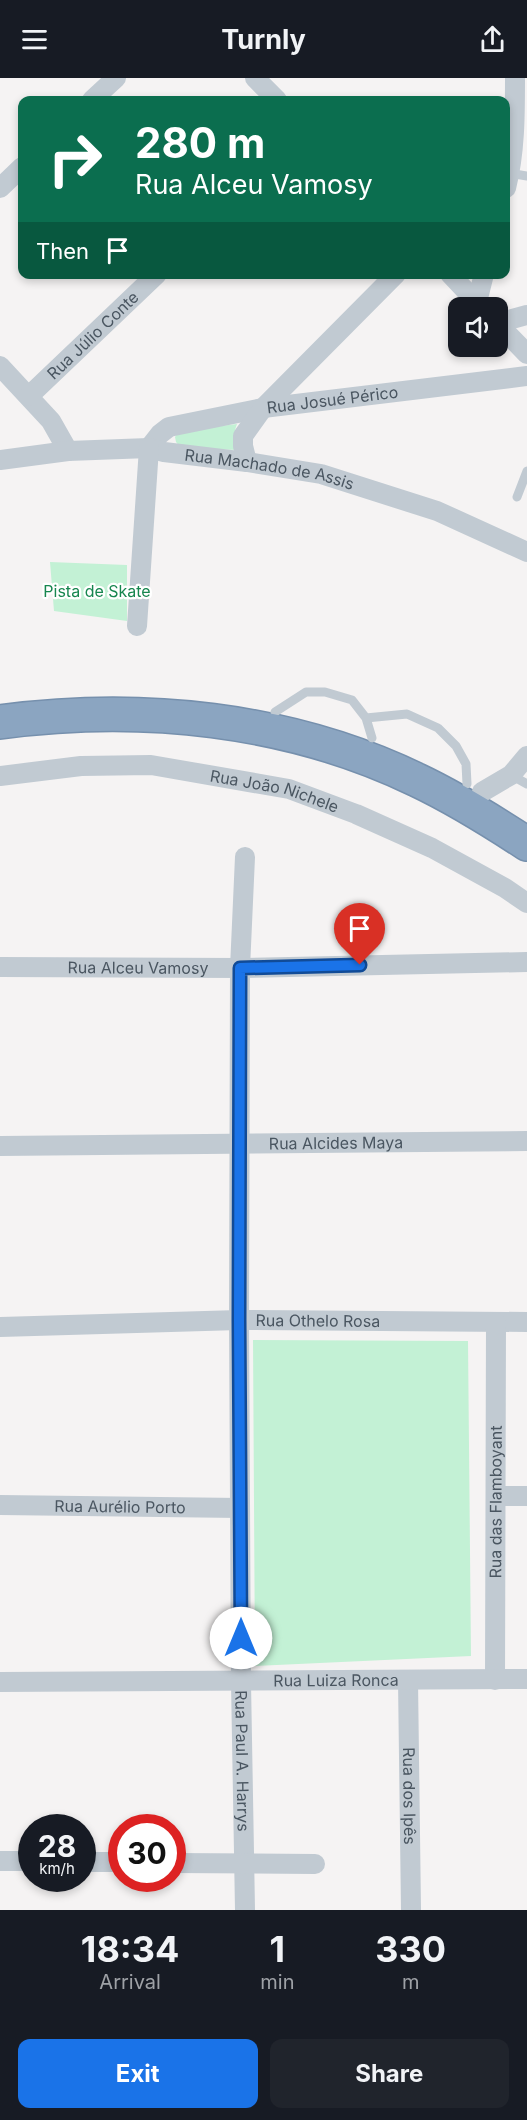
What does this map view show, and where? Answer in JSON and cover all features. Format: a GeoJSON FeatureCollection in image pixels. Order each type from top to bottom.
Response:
{"type":"FeatureCollection","features":[{"type":"Feature","properties":{"kind":"highway"},"geometry":{"type":"LineString","coordinates":[[0,703],[70,697],[119,697],[216,704],[369,728],[527,820]]}},
{"type":"Feature","properties":{"kind":"highway"},"geometry":{"type":"LineString","coordinates":[[0,722],[81,716],[147,716],[221,720],[313,740],[418,780],[495,823],[527,844]]}},
{"type":"Feature","properties":{"kind":"street"},"geometry":{"type":"LineString","coordinates":[[96,96],[116,78]]}},
{"type":"Feature","properties":{"kind":"street"},"geometry":{"type":"LineString","coordinates":[[255,78],[273,96]]}},
{"type":"Feature","properties":{"kind":"street"},"geometry":{"type":"LineString","coordinates":[[514,179],[521,118],[515,78]]}},
{"type":"Feature","properties":{"kind":"street"},"geometry":{"type":"LineString","coordinates":[[0,188],[18,171]]}},
{"type":"Feature","properties":{"kind":"street","name":"Rua Júlio Conte"},"geometry":{"type":"LineString","coordinates":[[29,396],[152,279]]}},
{"type":"Feature","properties":{"kind":"street"},"geometry":{"type":"LineString","coordinates":[[247,462],[243,436],[262,408],[391,279]]}},
{"type":"Feature","properties":{"kind":"street"},"geometry":{"type":"LineString","coordinates":[[455,279],[472,297]]}},
{"type":"Feature","properties":{"kind":"street"},"geometry":{"type":"LineString","coordinates":[[480,297],[483,279]]}},
{"type":"Feature","properties":{"kind":"street"},"geometry":{"type":"LineString","coordinates":[[508,321],[527,315]]}},
{"type":"Feature","properties":{"kind":"street"},"geometry":{"type":"LineString","coordinates":[[508,334],[527,354]]}},
{"type":"Feature","properties":{"kind":"street"},"geometry":{"type":"LineString","coordinates":[[0,366],[51,422],[68,451]]}},
{"type":"Feature","properties":{"kind":"street","name":"Rua Josué Périco"},"geometry":{"type":"LineString","coordinates":[[149,448],[169,427],[262,408],[527,376]]}},
{"type":"Feature","properties":{"kind":"street"},"geometry":{"type":"LineString","coordinates":[[138,626],[149,448]]}},
{"type":"Feature","properties":{"kind":"street","name":"Rua Machado de Assis"},"geometry":{"type":"LineString","coordinates":[[0,460],[68,451],[149,448],[174,454],[247,462],[321,474],[437,511],[527,552]]}},
{"type":"Feature","properties":{"kind":"street"},"geometry":{"type":"LineString","coordinates":[[475,788],[519,779],[527,756]]}},
{"type":"Feature","properties":{"kind":"street","name":"Rua João Nichele"},"geometry":{"type":"LineString","coordinates":[[0,776],[81,766],[151,765],[289,789],[356,814],[432,848],[505,888],[527,903]]}},
{"type":"Feature","properties":{"kind":"street","name":"Rua Paul A. Harrys"},"geometry":{"type":"LineString","coordinates":[[245,857],[240,968],[239,1320],[245,1910]]}},
{"type":"Feature","properties":{"kind":"street","name":"Rua Alceu Vamosy"},"geometry":{"type":"LineString","coordinates":[[0,967],[240,968],[527,962]]}},
{"type":"Feature","properties":{"kind":"street","name":"Rua Alcides Maya"},"geometry":{"type":"LineString","coordinates":[[0,1146],[527,1141]]}},
{"type":"Feature","properties":{"kind":"street","name":"Rua Othelo Rosa"},"geometry":{"type":"LineString","coordinates":[[0,1327],[239,1320],[527,1322]]}},
{"type":"Feature","properties":{"kind":"street","name":"Rua das Flamboyant"},"geometry":{"type":"LineString","coordinates":[[495,1680],[496,1323]]}},
{"type":"Feature","properties":{"kind":"street"},"geometry":{"type":"LineString","coordinates":[[497,1496],[527,1496]]}},
{"type":"Feature","properties":{"kind":"street","name":"Rua Aurélio Porto"},"geometry":{"type":"LineString","coordinates":[[0,1504],[240,1508]]}},
{"type":"Feature","properties":{"kind":"street","name":"Rua Luiza Ronca"},"geometry":{"type":"LineString","coordinates":[[0,1682],[527,1679]]}},
{"type":"Feature","properties":{"kind":"street","name":"Rua dos Ipês"},"geometry":{"type":"LineString","coordinates":[[408,1680],[411,1910]]}},
{"type":"Feature","properties":{"kind":"street"},"geometry":{"type":"LineString","coordinates":[[0,1861],[18,1861]]}},
{"type":"Feature","properties":{"kind":"street"},"geometry":{"type":"LineString","coordinates":[[186,1863],[315,1864]]}},
{"type":"Feature","properties":{"kind":"lane"},"geometry":{"type":"LineString","coordinates":[[517,497],[527,471]]}},
{"type":"Feature","properties":{"kind":"green space"},"geometry":{"type":"Polygon","coordinates":[[[237,424],[234,437],[238,450],[181,448],[176,442],[175,437],[179,431],[237,424]]]}},
{"type":"Feature","properties":{"kind":"green space","name":"Pista de Skate"},"geometry":{"type":"Polygon","coordinates":[[[50,562],[127,565],[127,621],[54,611],[50,562]]]}},
{"type":"Feature","properties":{"kind":"green space"},"geometry":{"type":"Polygon","coordinates":[[[253,1340],[468,1341],[471,1656],[255,1666],[253,1340]]]}},
{"type":"Feature","properties":{"kind":"route"},"geometry":{"type":"LineString","coordinates":[[241,1638],[240,968],[360,965]]}}]}
